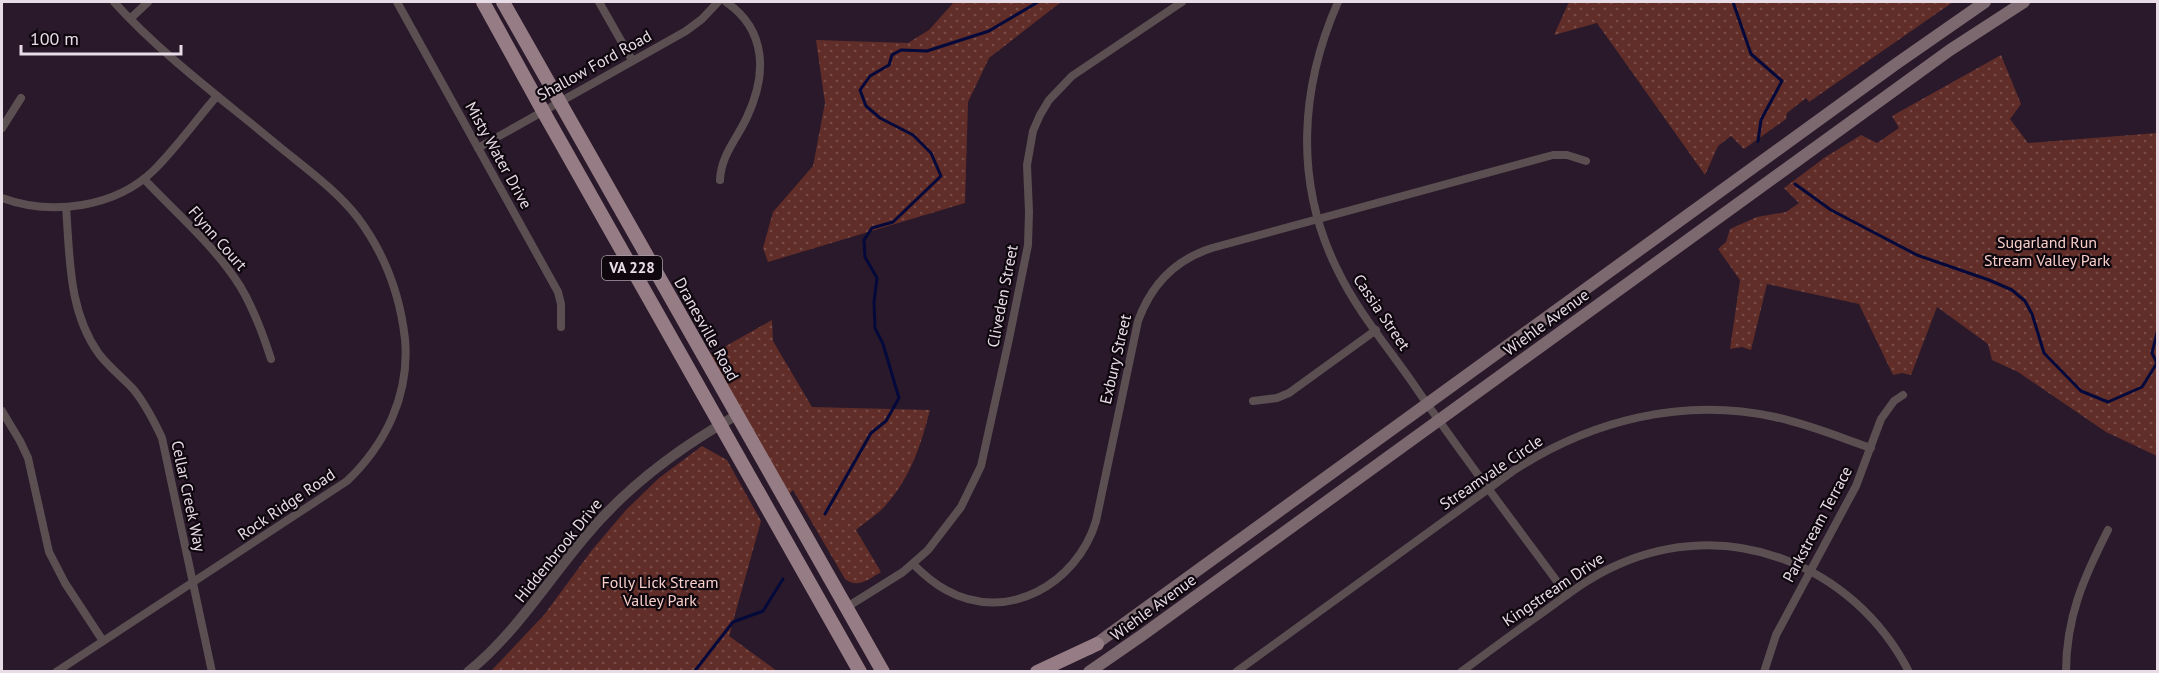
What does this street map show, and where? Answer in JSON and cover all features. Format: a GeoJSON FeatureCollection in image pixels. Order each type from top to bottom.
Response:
{"type":"FeatureCollection","features":[{"type":"Feature","properties":{"kind":"main road","name":"VA 228"},"geometry":{"type":"LineString","coordinates":[[483,2],[861,672]]}},
{"type":"Feature","properties":{"kind":"main road","name":"Dranesville Road"},"geometry":{"type":"LineString","coordinates":[[503,2],[883,672]]}},
{"type":"Feature","properties":{"kind":"main road","name":"Wiehle Avenue"},"geometry":{"type":"LineString","coordinates":[[1051,672],[1097,644],[1933,37],[1985,2]]}},
{"type":"Feature","properties":{"kind":"main road","name":"Wiehle Avenue"},"geometry":{"type":"LineString","coordinates":[[1089,672],[1950,50],[2024,2]]}},
{"type":"Feature","properties":{"kind":"main road"},"geometry":{"type":"LineString","coordinates":[[1037,672],[1097,644]]}},
{"type":"Feature","properties":{"kind":"street","name":"Rock Ridge Road"},"geometry":{"type":"LineString","coordinates":[[56,672],[336,490],[358,471],[386,434],[403,384],[405,363],[403,322],[398,300],[383,259],[359,219],[328,186],[217,96],[114,2]]}},
{"type":"Feature","properties":{"kind":"street"},"geometry":{"type":"LineString","coordinates":[[131,18],[148,2]]}},
{"type":"Feature","properties":{"kind":"street","name":"Misty Water Drive"},"geometry":{"type":"LineString","coordinates":[[397,2],[558,292],[561,304],[561,327]]}},
{"type":"Feature","properties":{"kind":"street"},"geometry":{"type":"LineString","coordinates":[[600,2],[632,60]]}},
{"type":"Feature","properties":{"kind":"street","name":"Shallow Ford Road"},"geometry":{"type":"LineString","coordinates":[[478,148],[686,31],[702,20],[717,2]]}},
{"type":"Feature","properties":{"kind":"street"},"geometry":{"type":"LineString","coordinates":[[720,180],[724,156],[739,133],[754,102],[760,66],[759,52],[750,24],[743,14],[726,2]]}},
{"type":"Feature","properties":{"kind":"street","name":"Cliveden Street"},"geometry":{"type":"LineString","coordinates":[[847,607],[913,564],[928,550],[961,507],[981,466],[1010,339],[1028,245],[1027,165],[1033,131],[1040,115],[1049,100],[1072,76],[1182,2]]}},
{"type":"Feature","properties":{"kind":"street","name":"Cassia Street"},"geometry":{"type":"LineString","coordinates":[[1338,2],[1319,50],[1308,106],[1307,163],[1317,219],[1337,270],[1350,294],[1427,404],[1567,595]]}},
{"type":"Feature","properties":{"kind":"street"},"geometry":{"type":"LineString","coordinates":[[2,198],[47,208],[89,204],[110,197],[144,178],[167,155],[217,96]]}},
{"type":"Feature","properties":{"kind":"street"},"geometry":{"type":"LineString","coordinates":[[2,128],[21,98]]}},
{"type":"Feature","properties":{"kind":"street","name":"Exbury Street"},"geometry":{"type":"LineString","coordinates":[[913,564],[947,591],[975,600],[992,602],[1026,596],[1044,589],[1062,576],[1078,559],[1093,532],[1138,321],[1150,293],[1171,269],[1198,252],[1553,155],[1567,155],[1586,161]]}},
{"type":"Feature","properties":{"kind":"street","name":"Flynn Court"},"geometry":{"type":"LineString","coordinates":[[144,178],[200,234],[227,267],[252,307],[271,359]]}},
{"type":"Feature","properties":{"kind":"street","name":"Cellar Creek Way"},"geometry":{"type":"LineString","coordinates":[[66,207],[71,276],[78,311],[91,342],[145,404],[162,438],[212,672]]}},
{"type":"Feature","properties":{"kind":"street"},"geometry":{"type":"LineString","coordinates":[[1253,401],[1277,398],[1289,393],[1376,330]]}},
{"type":"Feature","properties":{"kind":"street","name":"Parkstream Terrace"},"geometry":{"type":"LineString","coordinates":[[1764,672],[1776,635],[1856,486],[1886,410],[1903,395]]}},
{"type":"Feature","properties":{"kind":"street","name":"Streamvale Circle"},"geometry":{"type":"LineString","coordinates":[[1236,672],[1535,457],[1587,431],[1626,420],[1678,411],[1729,410],[1794,421],[1871,448]]}},
{"type":"Feature","properties":{"kind":"street"},"geometry":{"type":"LineString","coordinates":[[2,411],[21,441],[28,458],[49,552],[65,584],[103,641]]}},
{"type":"Feature","properties":{"kind":"street","name":"Hiddenbrook Drive"},"geometry":{"type":"LineString","coordinates":[[468,672],[506,637],[609,509],[660,465],[737,415]]}},
{"type":"Feature","properties":{"kind":"street"},"geometry":{"type":"LineString","coordinates":[[2066,672],[2068,634],[2073,610],[2088,568],[2108,530]]}},
{"type":"Feature","properties":{"kind":"street","name":"Kingstream Drive"},"geometry":{"type":"LineString","coordinates":[[1461,672],[1593,577],[1640,556],[1670,549],[1720,546],[1761,552],[1788,560],[1849,596],[1869,614],[1893,644],[1909,672]]}},
{"type":"Feature","properties":{"kind":"green space"},"geometry":{"type":"Polygon","coordinates":[[[954,2],[1061,2],[989,58],[968,102],[965,203],[768,262],[763,248],[773,212],[813,166],[825,103],[816,40],[908,43],[929,30],[954,2]]]}},
{"type":"Feature","properties":{"kind":"green space"},"geometry":{"type":"Polygon","coordinates":[[[1569,2],[1953,2],[1809,102],[1806,98],[1787,113],[1786,119],[1744,149],[1731,136],[1718,146],[1705,175],[1597,23],[1554,35],[1569,2]]]}},
{"type":"Feature","properties":{"kind":"green space","name":"Sugarland Run Stream Valley Park"},"geometry":{"type":"Polygon","coordinates":[[[2001,55],[2021,104],[2010,119],[2028,143],[2157,133],[2157,456],[2106,432],[2018,372],[1992,360],[1988,344],[1937,307],[1911,375],[1902,373],[1893,375],[1859,304],[1767,284],[1751,350],[1742,347],[1730,349],[1740,280],[1718,249],[1726,242],[1730,229],[1757,217],[1786,212],[1799,203],[1784,188],[1824,158],[1861,135],[1877,143],[1899,128],[1892,116],[2001,55]]]}},
{"type":"Feature","properties":{"kind":"green space"},"geometry":{"type":"Polygon","coordinates":[[[772,320],[773,341],[812,407],[930,410],[918,449],[901,485],[882,509],[856,530],[881,572],[863,582],[854,583],[845,579],[793,490],[785,498],[703,359],[772,320]]]}},
{"type":"Feature","properties":{"kind":"green space","name":"Folly Lick Stream Valley Park"},"geometry":{"type":"Polygon","coordinates":[[[702,446],[727,460],[761,521],[729,636],[777,671],[491,671],[544,615],[592,550],[626,510],[659,478],[702,446]]]}},
{"type":"Feature","properties":{"kind":"waterway"},"geometry":{"type":"LineString","coordinates":[[825,514],[871,433],[886,421],[899,398],[883,344],[875,328],[874,302],[877,278],[865,257],[864,240],[872,228],[893,222],[941,176],[931,153],[913,135],[880,118],[866,106],[860,90],[870,76],[889,65],[892,55],[901,50],[927,51],[989,31],[1038,2]]}},
{"type":"Feature","properties":{"kind":"waterway"},"geometry":{"type":"LineString","coordinates":[[1733,2],[1751,54],[1782,81],[1761,120],[1758,141]]}},
{"type":"Feature","properties":{"kind":"waterway"},"geometry":{"type":"LineString","coordinates":[[1795,184],[1831,210],[1917,255],[2012,290],[2025,301],[2032,314],[2044,353],[2081,391],[2108,402],[2142,387],[2157,363],[2152,353],[2158,329]]}},
{"type":"Feature","properties":{"kind":"waterway"},"geometry":{"type":"LineString","coordinates":[[694,672],[733,622],[763,611],[783,579]]}}]}
